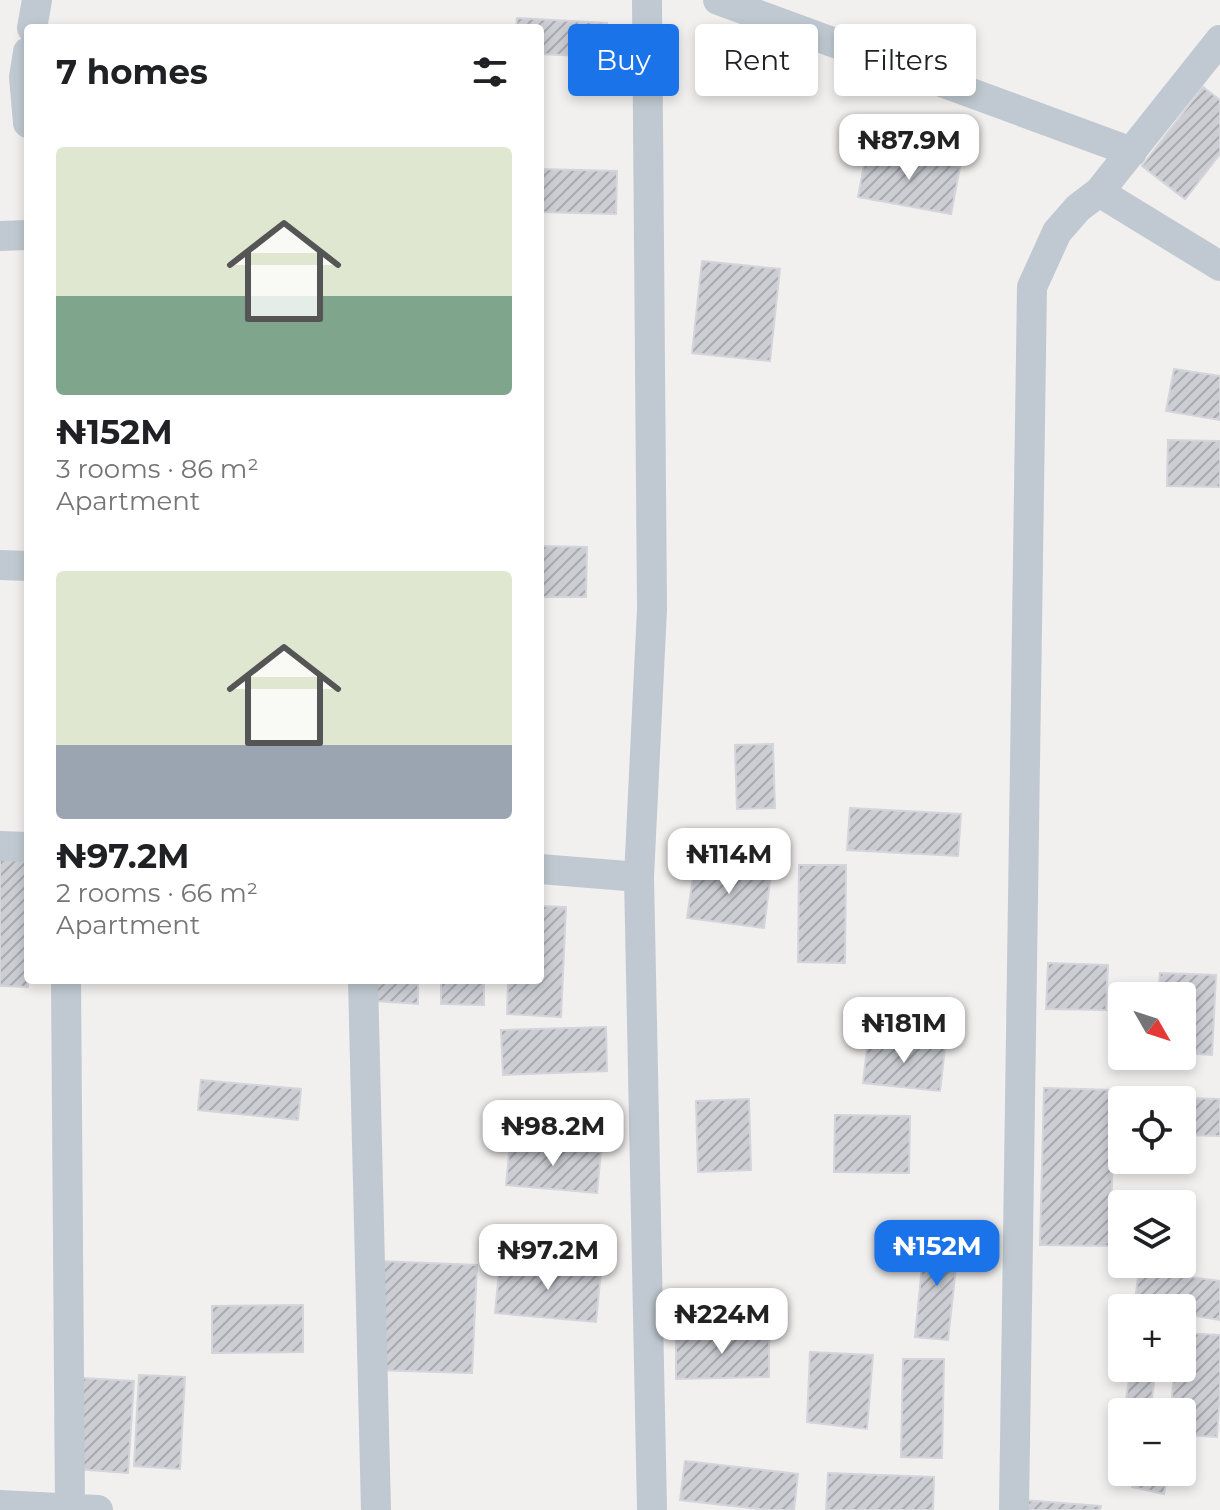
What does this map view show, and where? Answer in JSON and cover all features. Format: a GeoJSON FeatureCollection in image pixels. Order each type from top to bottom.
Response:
{"type":"FeatureCollection","features":[{"type":"Feature","properties":{"kind":"street"},"geometry":{"type":"LineString","coordinates":[[33,24],[37,0]]}},
{"type":"Feature","properties":{"kind":"street"},"geometry":{"type":"LineString","coordinates":[[647,0],[652,609],[639,877],[652,1510]]}},
{"type":"Feature","properties":{"kind":"street"},"geometry":{"type":"LineString","coordinates":[[718,0],[1132,152]]}},
{"type":"Feature","properties":{"kind":"street"},"geometry":{"type":"LineString","coordinates":[[1014,1510],[1032,287],[1057,232],[1078,208],[1099,192],[1220,40]]}},
{"type":"Feature","properties":{"kind":"street"},"geometry":{"type":"LineString","coordinates":[[1099,192],[1220,266]]}},
{"type":"Feature","properties":{"kind":"street"},"geometry":{"type":"LineString","coordinates":[[0,236],[24,235]]}},
{"type":"Feature","properties":{"kind":"street"},"geometry":{"type":"LineString","coordinates":[[0,565],[24,566]]}},
{"type":"Feature","properties":{"kind":"street"},"geometry":{"type":"LineString","coordinates":[[0,846],[24,847]]}},
{"type":"Feature","properties":{"kind":"street"},"geometry":{"type":"LineString","coordinates":[[544,869],[639,877]]}},
{"type":"Feature","properties":{"kind":"street"},"geometry":{"type":"LineString","coordinates":[[0,1505],[84,1509],[66,984]]}},
{"type":"Feature","properties":{"kind":"street"},"geometry":{"type":"LineString","coordinates":[[363,984],[376,1510]]}},
{"type":"Feature","properties":{"kind":"building"},"geometry":{"type":"Polygon","coordinates":[[[517,18],[607,23],[568,24],[568,55],[544,54],[544,24],[516,24],[517,18]]]}},
{"type":"Feature","properties":{"kind":"building"},"geometry":{"type":"Polygon","coordinates":[[[1203,87],[1220,100],[1220,154],[1185,199],[1142,166],[1203,87]]]}},
{"type":"Feature","properties":{"kind":"building"},"geometry":{"type":"Polygon","coordinates":[[[867,149],[960,167],[951,214],[858,197],[867,149]]]}},
{"type":"Feature","properties":{"kind":"building"},"geometry":{"type":"Polygon","coordinates":[[[544,169],[617,171],[616,214],[544,212],[544,169]]]}},
{"type":"Feature","properties":{"kind":"building"},"geometry":{"type":"Polygon","coordinates":[[[702,261],[780,269],[770,361],[692,353],[702,261]]]}},
{"type":"Feature","properties":{"kind":"building"},"geometry":{"type":"Polygon","coordinates":[[[1174,369],[1220,376],[1220,420],[1166,411],[1174,369]]]}},
{"type":"Feature","properties":{"kind":"building"},"geometry":{"type":"Polygon","coordinates":[[[1168,440],[1220,441],[1220,487],[1167,486],[1168,440]]]}},
{"type":"Feature","properties":{"kind":"building"},"geometry":{"type":"Polygon","coordinates":[[[544,546],[587,547],[586,597],[544,597],[544,546]]]}},
{"type":"Feature","properties":{"kind":"building"},"geometry":{"type":"Polygon","coordinates":[[[773,744],[775,808],[737,809],[735,745],[773,744]]]}},
{"type":"Feature","properties":{"kind":"building"},"geometry":{"type":"Polygon","coordinates":[[[850,808],[961,814],[958,856],[847,850],[850,808]]]}},
{"type":"Feature","properties":{"kind":"building"},"geometry":{"type":"Polygon","coordinates":[[[0,852],[24,854],[24,984],[28,987],[0,986],[0,852]]]}},
{"type":"Feature","properties":{"kind":"building"},"geometry":{"type":"Polygon","coordinates":[[[695,864],[771,874],[764,928],[687,918],[695,864]]]}},
{"type":"Feature","properties":{"kind":"building"},"geometry":{"type":"Polygon","coordinates":[[[799,865],[846,865],[845,963],[798,962],[799,865]]]}},
{"type":"Feature","properties":{"kind":"building"},"geometry":{"type":"Polygon","coordinates":[[[544,906],[566,907],[561,1017],[507,1014],[508,984],[544,984],[544,906]]]}},
{"type":"Feature","properties":{"kind":"building"},"geometry":{"type":"Polygon","coordinates":[[[1048,963],[1108,965],[1106,1010],[1046,1009],[1048,963]]]}},
{"type":"Feature","properties":{"kind":"building"},"geometry":{"type":"Polygon","coordinates":[[[1160,973],[1216,975],[1212,1055],[1196,1054],[1196,982],[1159,982],[1160,973]]]}},
{"type":"Feature","properties":{"kind":"building"},"geometry":{"type":"Polygon","coordinates":[[[362,984],[418,984],[418,1004],[361,1000],[362,984]]]}},
{"type":"Feature","properties":{"kind":"building"},"geometry":{"type":"Polygon","coordinates":[[[441,984],[484,984],[484,1005],[441,1004],[441,984]]]}},
{"type":"Feature","properties":{"kind":"building"},"geometry":{"type":"Polygon","coordinates":[[[606,1027],[607,1071],[503,1075],[501,1030],[606,1027]]]}},
{"type":"Feature","properties":{"kind":"building"},"geometry":{"type":"Polygon","coordinates":[[[868,1039],[945,1048],[940,1091],[863,1083],[868,1039]]]}},
{"type":"Feature","properties":{"kind":"building"},"geometry":{"type":"Polygon","coordinates":[[[201,1080],[301,1089],[298,1120],[198,1110],[201,1080]]]}},
{"type":"Feature","properties":{"kind":"building"},"geometry":{"type":"Polygon","coordinates":[[[1044,1088],[1108,1090],[1108,1174],[1112,1174],[1112,1190],[1108,1190],[1108,1246],[1040,1245],[1044,1088]]]}},
{"type":"Feature","properties":{"kind":"building"},"geometry":{"type":"Polygon","coordinates":[[[1196,1098],[1220,1099],[1220,1136],[1196,1135],[1196,1098]]]}},
{"type":"Feature","properties":{"kind":"building"},"geometry":{"type":"Polygon","coordinates":[[[749,1099],[751,1170],[698,1172],[696,1101],[749,1099]]]}},
{"type":"Feature","properties":{"kind":"building"},"geometry":{"type":"Polygon","coordinates":[[[835,1115],[910,1116],[909,1173],[834,1172],[835,1115]]]}},
{"type":"Feature","properties":{"kind":"building"},"geometry":{"type":"Polygon","coordinates":[[[510,1143],[601,1152],[597,1193],[506,1185],[510,1143]]]}},
{"type":"Feature","properties":{"kind":"building"},"geometry":{"type":"Polygon","coordinates":[[[925,1236],[959,1240],[948,1340],[915,1337],[925,1236]]]}},
{"type":"Feature","properties":{"kind":"building"},"geometry":{"type":"Polygon","coordinates":[[[378,1261],[477,1265],[472,1373],[374,1370],[378,1261]]]}},
{"type":"Feature","properties":{"kind":"building"},"geometry":{"type":"Polygon","coordinates":[[[500,1262],[601,1271],[596,1322],[495,1313],[500,1262]]]}},
{"type":"Feature","properties":{"kind":"building"},"geometry":{"type":"Polygon","coordinates":[[[1138,1278],[1220,1281],[1220,1320],[1196,1316],[1196,1294],[1136,1294],[1138,1278]]]}},
{"type":"Feature","properties":{"kind":"building"},"geometry":{"type":"Polygon","coordinates":[[[303,1305],[303,1352],[212,1353],[212,1306],[303,1305]]]}},
{"type":"Feature","properties":{"kind":"building"},"geometry":{"type":"Polygon","coordinates":[[[769,1334],[769,1377],[676,1379],[676,1335],[769,1334]]]}},
{"type":"Feature","properties":{"kind":"building"},"geometry":{"type":"Polygon","coordinates":[[[1196,1334],[1220,1335],[1217,1437],[1196,1436],[1196,1398],[1172,1398],[1173,1382],[1196,1382],[1196,1334]]]}},
{"type":"Feature","properties":{"kind":"building"},"geometry":{"type":"Polygon","coordinates":[[[810,1352],[873,1355],[867,1429],[807,1422],[810,1352]]]}},
{"type":"Feature","properties":{"kind":"building"},"geometry":{"type":"Polygon","coordinates":[[[903,1359],[944,1359],[942,1458],[901,1457],[903,1359]]]}},
{"type":"Feature","properties":{"kind":"building"},"geometry":{"type":"Polygon","coordinates":[[[139,1375],[185,1377],[180,1469],[134,1466],[139,1375]]]}},
{"type":"Feature","properties":{"kind":"building"},"geometry":{"type":"Polygon","coordinates":[[[82,1378],[134,1381],[128,1473],[75,1469],[82,1378]]]}},
{"type":"Feature","properties":{"kind":"building"},"geometry":{"type":"Polygon","coordinates":[[[1129,1382],[1154,1382],[1152,1398],[1126,1398],[1129,1382]]]}},
{"type":"Feature","properties":{"kind":"building"},"geometry":{"type":"Polygon","coordinates":[[[685,1461],[798,1474],[794,1510],[680,1500],[685,1461]]]}},
{"type":"Feature","properties":{"kind":"building"},"geometry":{"type":"Polygon","coordinates":[[[828,1473],[934,1477],[933,1510],[826,1510],[828,1473]]]}},
{"type":"Feature","properties":{"kind":"building"},"geometry":{"type":"Polygon","coordinates":[[[1132,1486],[1165,1486],[1164,1494],[1132,1486]]]}},
{"type":"Feature","properties":{"kind":"building"},"geometry":{"type":"Polygon","coordinates":[[[1022,1500],[1101,1506],[1100,1510],[1021,1510],[1022,1500]]]}}]}
